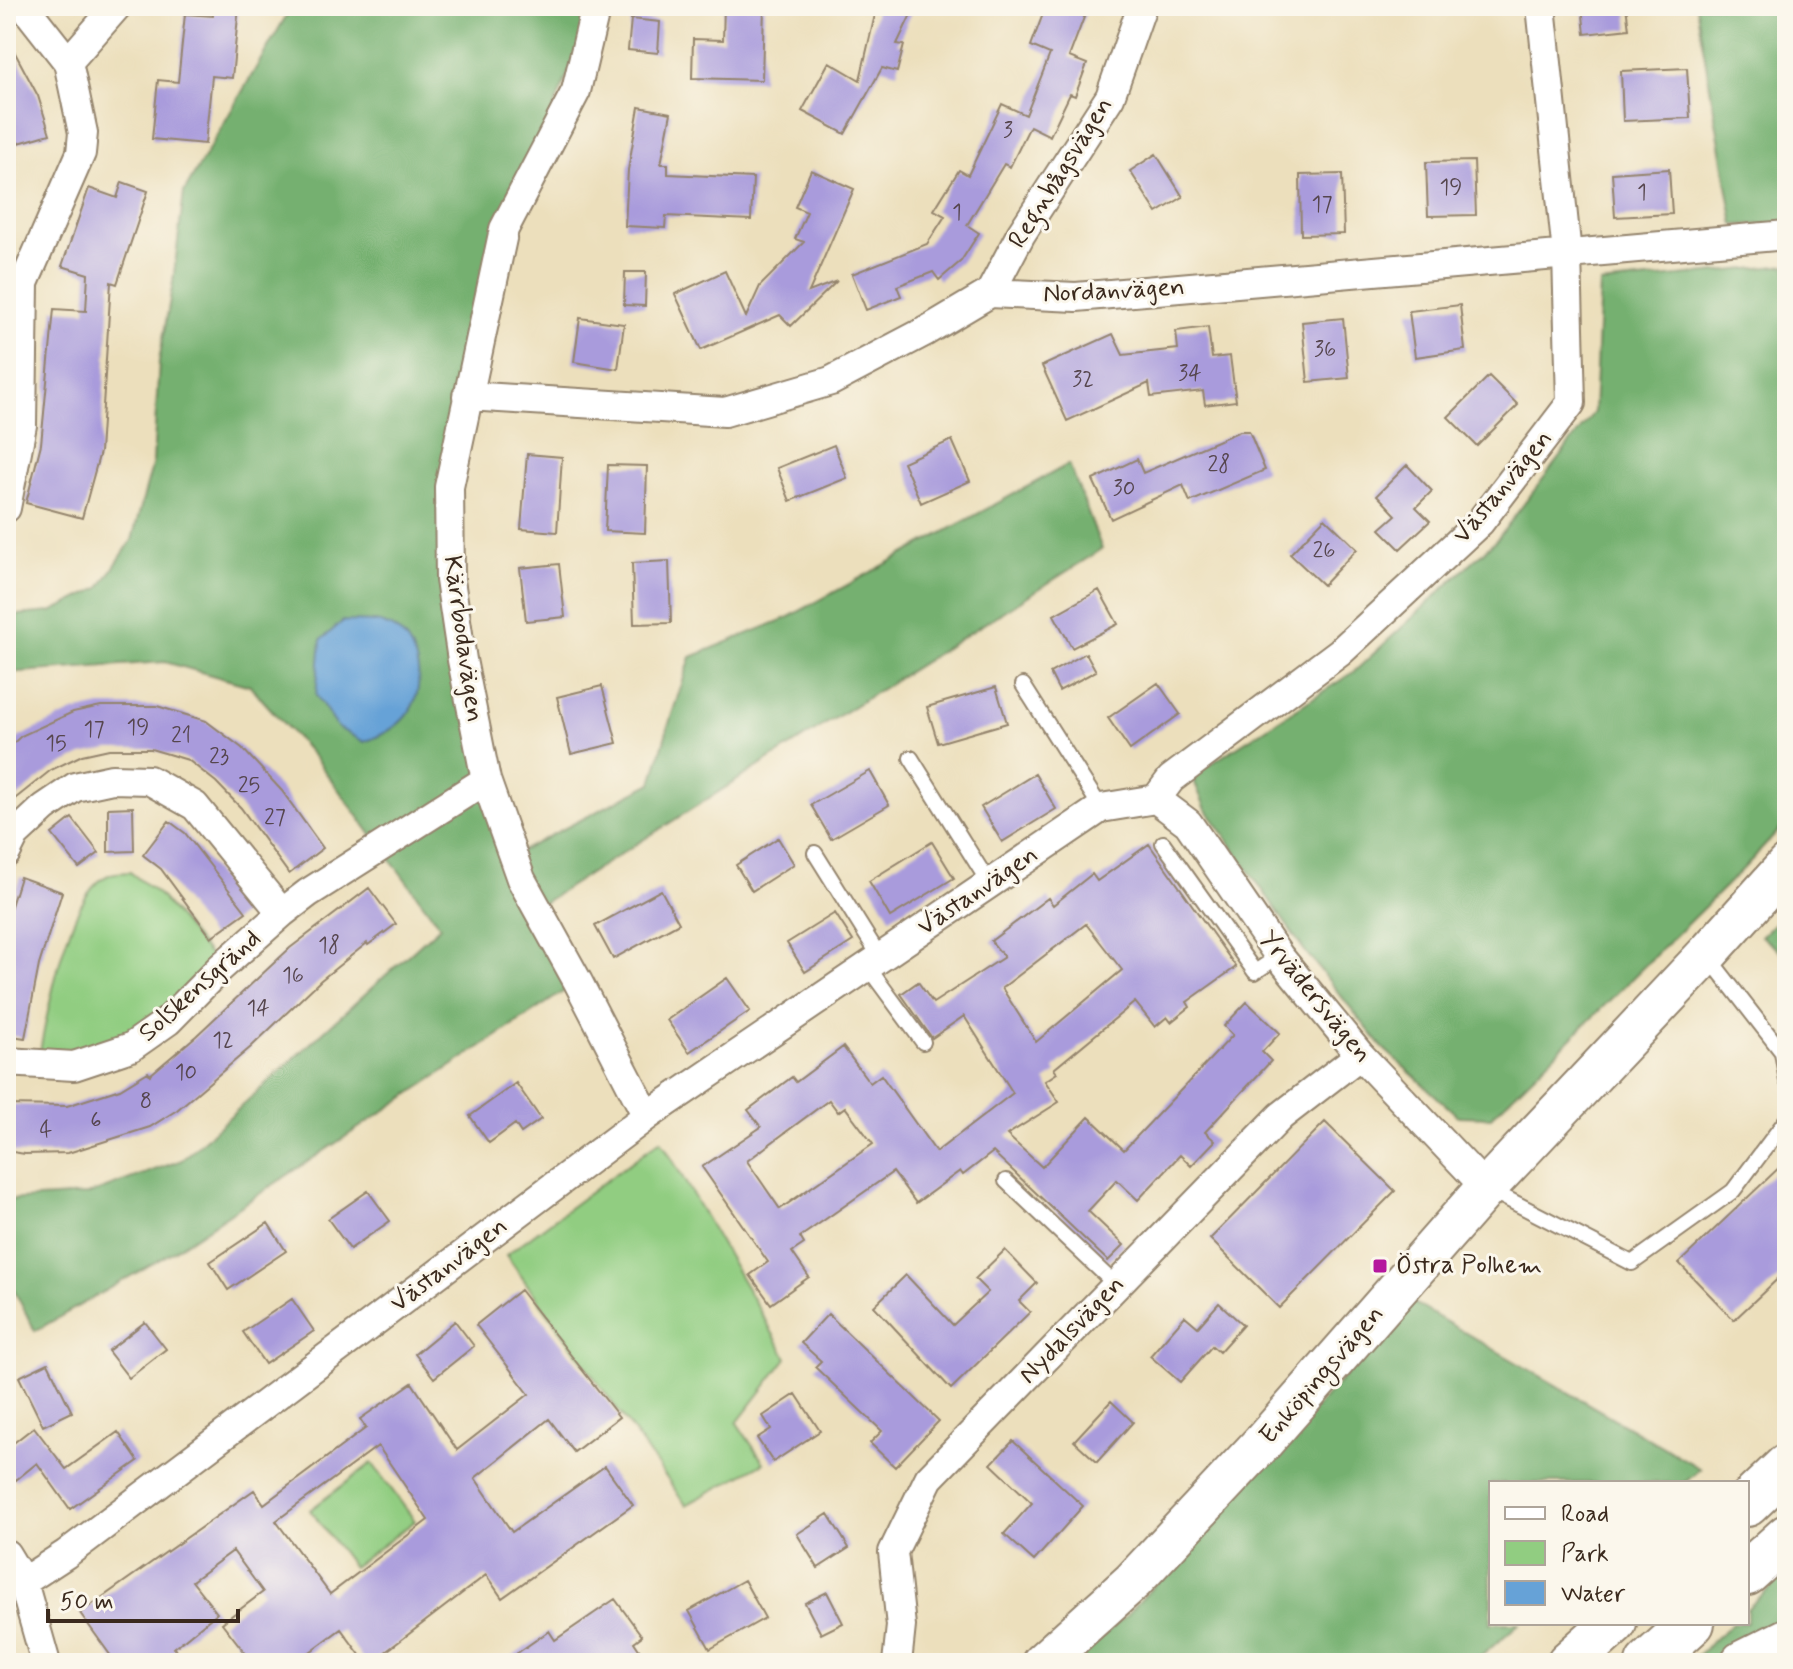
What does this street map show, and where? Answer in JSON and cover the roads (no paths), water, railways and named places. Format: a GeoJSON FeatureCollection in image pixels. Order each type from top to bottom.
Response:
{"type":"FeatureCollection","features":[{"type":"Feature","properties":{"kind":"highway"},"geometry":{"type":"LineString","coordinates":[[1749,1502],[1787,1466]]}},
{"type":"Feature","properties":{"kind":"highway"},"geometry":{"type":"LineString","coordinates":[[1749,1571],[1787,1537]]}},
{"type":"Feature","properties":{"kind":"highway"},"geometry":{"type":"LineString","coordinates":[[1569,1663],[1612,1625]]}},
{"type":"Feature","properties":{"kind":"highway"},"geometry":{"type":"LineString","coordinates":[[1648,1663],[1690,1625]]}},
{"type":"Feature","properties":{"kind":"highway"},"geometry":{"type":"LineString","coordinates":[[1743,1663],[1787,1641]]}},
{"type":"Feature","properties":{"kind":"street"},"geometry":{"type":"LineString","coordinates":[[6,508],[22,425],[24,283],[81,153],[83,133],[68,62],[24,6]]}},
{"type":"Feature","properties":{"kind":"street"},"geometry":{"type":"LineString","coordinates":[[68,62],[117,6]]}},
{"type":"Feature","properties":{"kind":"street","name":"Kärrbodavägen"},"geometry":{"type":"LineString","coordinates":[[596,6],[576,91],[504,229],[449,487],[450,580],[486,780],[521,879],[647,1116]]}},
{"type":"Feature","properties":{"kind":"street","name":"Regnbågsvägen"},"geometry":{"type":"LineString","coordinates":[[990,293],[1021,234],[1110,97],[1142,6]]}},
{"type":"Feature","properties":{"kind":"street","name":"Västanvägen"},"geometry":{"type":"LineString","coordinates":[[23,1582],[78,1545],[647,1116],[1101,808],[1156,799],[1171,779],[1340,652],[1480,522],[1571,403],[1567,254],[1541,6]]}},
{"type":"Feature","properties":{"kind":"street","name":"Nordanvägen"},"geometry":{"type":"LineString","coordinates":[[990,293],[1076,297],[1787,235]]}},
{"type":"Feature","properties":{"kind":"street"},"geometry":{"type":"LineString","coordinates":[[467,396],[725,412],[831,381],[990,293]]}},
{"type":"Feature","properties":{"kind":"street"},"geometry":{"type":"LineString","coordinates":[[6,853],[15,835],[75,787],[112,779],[149,780],[195,806],[282,913]]}},
{"type":"Feature","properties":{"kind":"street","name":"Solskensgränd"},"geometry":{"type":"LineString","coordinates":[[6,1062],[74,1066],[131,1047],[168,1021],[220,968],[282,913],[486,780]]}},
{"type":"Feature","properties":{"kind":"street","name":"Yrvädersvägen"},"geometry":{"type":"LineString","coordinates":[[1156,799],[1188,823],[1279,956],[1360,1055],[1486,1188]]}},
{"type":"Feature","properties":{"kind":"street","name":"Enköpingsvägen"},"geometry":{"type":"LineString","coordinates":[[1042,1663],[1133,1581],[1252,1454],[1486,1188],[1787,865]]}},
{"type":"Feature","properties":{"kind":"street","name":"Nydalsvägen"},"geometry":{"type":"LineString","coordinates":[[897,1663],[901,1626],[893,1552],[929,1478],[1281,1116],[1360,1055]]}},
{"type":"Feature","properties":{"kind":"street"},"geometry":{"type":"LineString","coordinates":[[6,1554],[23,1582],[46,1663]]}},
{"type":"Feature","properties":{"kind":"lane"},"geometry":{"type":"LineString","coordinates":[[1023,685],[1101,808]]}},
{"type":"Feature","properties":{"kind":"lane"},"geometry":{"type":"LineString","coordinates":[[911,758],[989,883]]}},
{"type":"Feature","properties":{"kind":"lane"},"geometry":{"type":"LineString","coordinates":[[1163,843],[1255,972],[1279,956]]}},
{"type":"Feature","properties":{"kind":"lane"},"geometry":{"type":"LineString","coordinates":[[815,853],[874,962],[923,1042]]}},
{"type":"Feature","properties":{"kind":"lane"},"geometry":{"type":"LineString","coordinates":[[1707,954],[1782,1052],[1787,1081]]}},
{"type":"Feature","properties":{"kind":"lane"},"geometry":{"type":"LineString","coordinates":[[1486,1188],[1632,1263],[1733,1191],[1787,1119]]}},
{"type":"Feature","properties":{"kind":"lane"},"geometry":{"type":"LineString","coordinates":[[1006,1181],[1116,1285]]}},
{"type":"Feature","properties":{"kind":"water"},"geometry":{"type":"Polygon","coordinates":[[[343,621],[376,622],[396,630],[405,638],[416,659],[417,694],[409,712],[392,728],[364,742],[338,728],[316,695],[321,640],[343,621]]]}},
{"type":"Feature","properties":{"kind":"place","name":"Östra Polhem"},"geometry":{"type":"Point","coordinates":[1380,1266]}}]}
